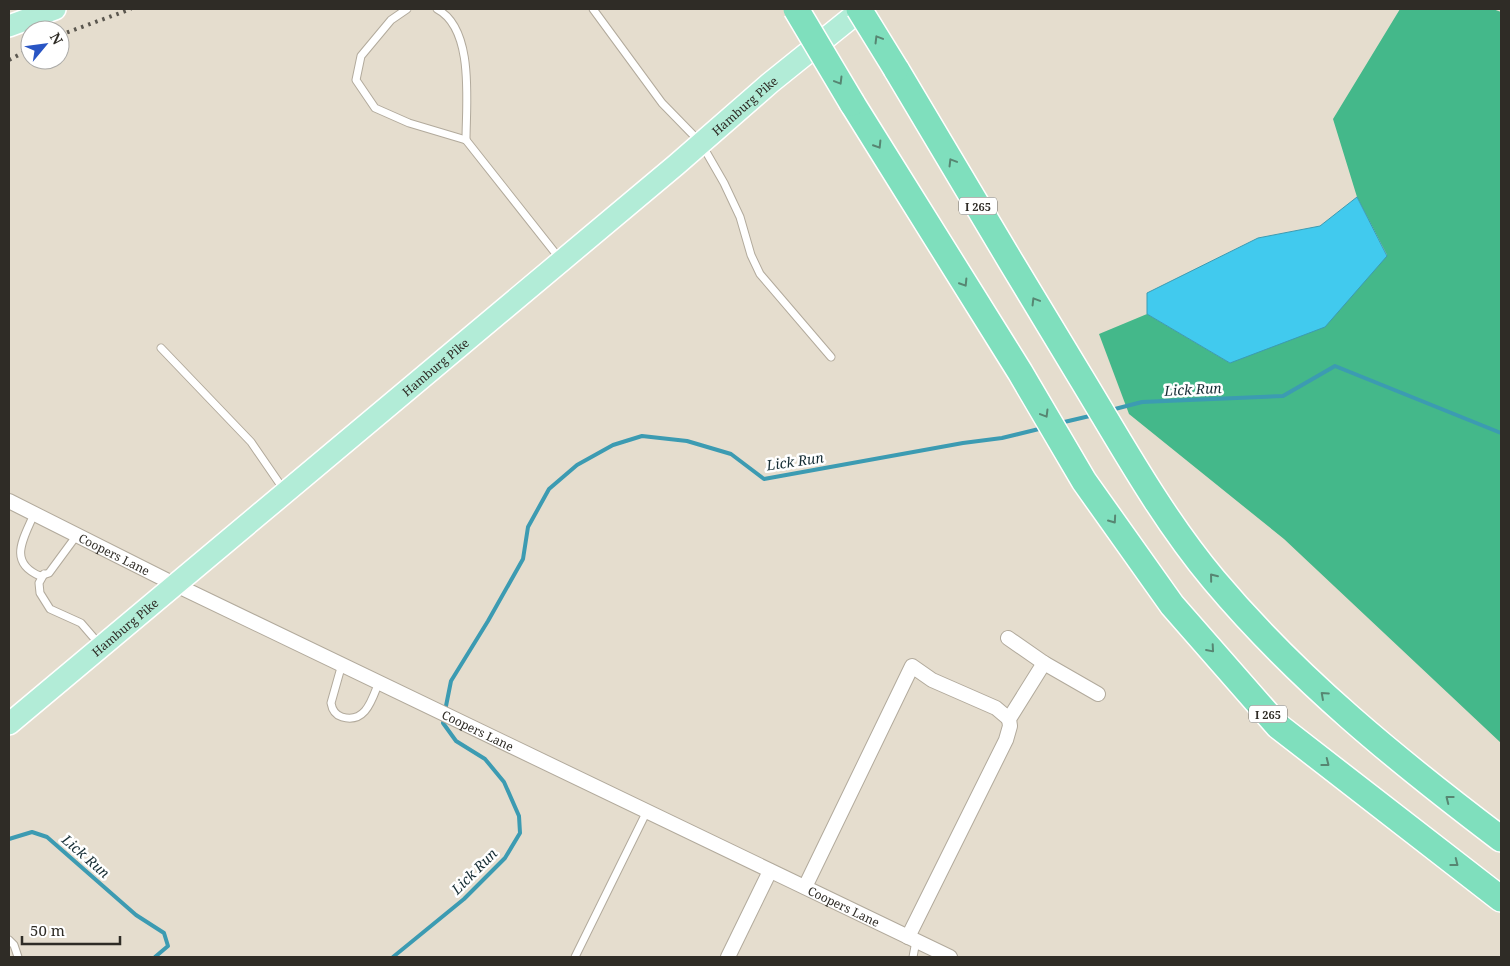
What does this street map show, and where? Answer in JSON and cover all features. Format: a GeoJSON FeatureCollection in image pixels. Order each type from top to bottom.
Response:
{"type":"FeatureCollection","features":[{"type":"Feature","properties":{"kind":"highway","name":"I 265"},"geometry":{"type":"LineString","coordinates":[[796,9],[852,104],[1020,372],[1084,481],[1172,605],[1278,726],[1501,899]]}},
{"type":"Feature","properties":{"kind":"highway","name":"I 265"},"geometry":{"type":"LineString","coordinates":[[860,9],[1125,451],[1179,533],[1213,578],[1261,632],[1321,693],[1392,755],[1501,840]]}},
{"type":"Feature","properties":{"kind":"main road","name":"Hamburg Pike"},"geometry":{"type":"LineString","coordinates":[[12,718],[102,647],[860,9]]}},
{"type":"Feature","properties":{"kind":"main road"},"geometry":{"type":"LineString","coordinates":[[9,26],[42,11]]}},
{"type":"Feature","properties":{"kind":"street","name":"Coopers Lane"},"geometry":{"type":"LineString","coordinates":[[9,502],[176,585],[950,957]]}},
{"type":"Feature","properties":{"kind":"street"},"geometry":{"type":"LineString","coordinates":[[1008,638],[1044,663],[1098,694]]}},
{"type":"Feature","properties":{"kind":"street"},"geometry":{"type":"LineString","coordinates":[[912,939],[1006,740],[1010,726],[1009,719],[1044,663]]}},
{"type":"Feature","properties":{"kind":"street"},"geometry":{"type":"LineString","coordinates":[[805,887],[912,666],[932,680],[996,708],[1009,719]]}},
{"type":"Feature","properties":{"kind":"street"},"geometry":{"type":"LineString","coordinates":[[728,957],[770,871]]}},
{"type":"Feature","properties":{"kind":"lane"},"geometry":{"type":"LineString","coordinates":[[407,9],[391,20],[360,56],[356,80],[375,108],[409,123],[466,140],[562,261]]}},
{"type":"Feature","properties":{"kind":"lane"},"geometry":{"type":"LineString","coordinates":[[437,9],[456,27],[464,51],[466,140]]}},
{"type":"Feature","properties":{"kind":"lane"},"geometry":{"type":"LineString","coordinates":[[593,9],[662,103],[701,144],[740,217],[751,255],[760,274],[831,357]]}},
{"type":"Feature","properties":{"kind":"lane"},"geometry":{"type":"LineString","coordinates":[[161,348],[251,442],[286,493]]}},
{"type":"Feature","properties":{"kind":"lane"},"geometry":{"type":"LineString","coordinates":[[34,514],[19,550],[22,560],[32,572],[40,576],[49,573],[77,535]]}},
{"type":"Feature","properties":{"kind":"lane"},"geometry":{"type":"LineString","coordinates":[[44,574],[39,582],[40,593],[50,609],[81,623],[102,647]]}},
{"type":"Feature","properties":{"kind":"lane"},"geometry":{"type":"LineString","coordinates":[[342,664],[330,703],[338,716],[352,720],[361,717],[368,708],[379,682]]}},
{"type":"Feature","properties":{"kind":"lane"},"geometry":{"type":"LineString","coordinates":[[575,957],[647,811]]}},
{"type":"Feature","properties":{"kind":"lane"},"geometry":{"type":"LineString","coordinates":[[912,939],[913,957]]}},
{"type":"Feature","properties":{"kind":"lane"},"geometry":{"type":"LineString","coordinates":[[9,940],[14,945],[18,957]]}},
{"type":"Feature","properties":{"kind":"green space"},"geometry":{"type":"Polygon","coordinates":[[[1400,9],[1493,9],[1501,12],[1501,743],[1284,539],[1129,414],[1099,334],[1147,314],[1230,363],[1387,255],[1357,197],[1333,119],[1400,9]]]}},
{"type":"Feature","properties":{"kind":"water"},"geometry":{"type":"Polygon","coordinates":[[[1357,197],[1387,256],[1325,327],[1230,363],[1147,314],[1147,293],[1258,238],[1320,226],[1357,197]]]}},
{"type":"Feature","properties":{"kind":"waterway","name":"Lick Run"},"geometry":{"type":"LineString","coordinates":[[1111,410],[1142,402],[1283,396],[1335,366],[1501,433]]}},
{"type":"Feature","properties":{"kind":"waterway","name":"Lick Run"},"geometry":{"type":"LineString","coordinates":[[1060,423],[1094,415]]}},
{"type":"Feature","properties":{"kind":"waterway","name":"Lick Run"},"geometry":{"type":"LineString","coordinates":[[445,711],[451,681],[523,559],[528,527],[549,489],[577,465],[613,445],[642,436],[687,441],[731,454],[764,479],[963,443],[1002,438],[1043,428]]}},
{"type":"Feature","properties":{"kind":"waterway","name":"Lick Run"},"geometry":{"type":"LineString","coordinates":[[393,957],[464,899],[505,858],[520,833],[519,816],[504,782],[485,759],[456,741],[443,723],[444,718]]}},
{"type":"Feature","properties":{"kind":"waterway","name":"Lick Run"},"geometry":{"type":"LineString","coordinates":[[9,839],[32,832],[47,837],[136,915],[164,933],[168,946],[155,957]]}},
{"type":"Feature","properties":{"kind":"railway"},"geometry":{"type":"LineString","coordinates":[[70,31],[131,9]]}},
{"type":"Feature","properties":{"kind":"railway"},"geometry":{"type":"LineString","coordinates":[[9,60],[20,54]]}}]}
